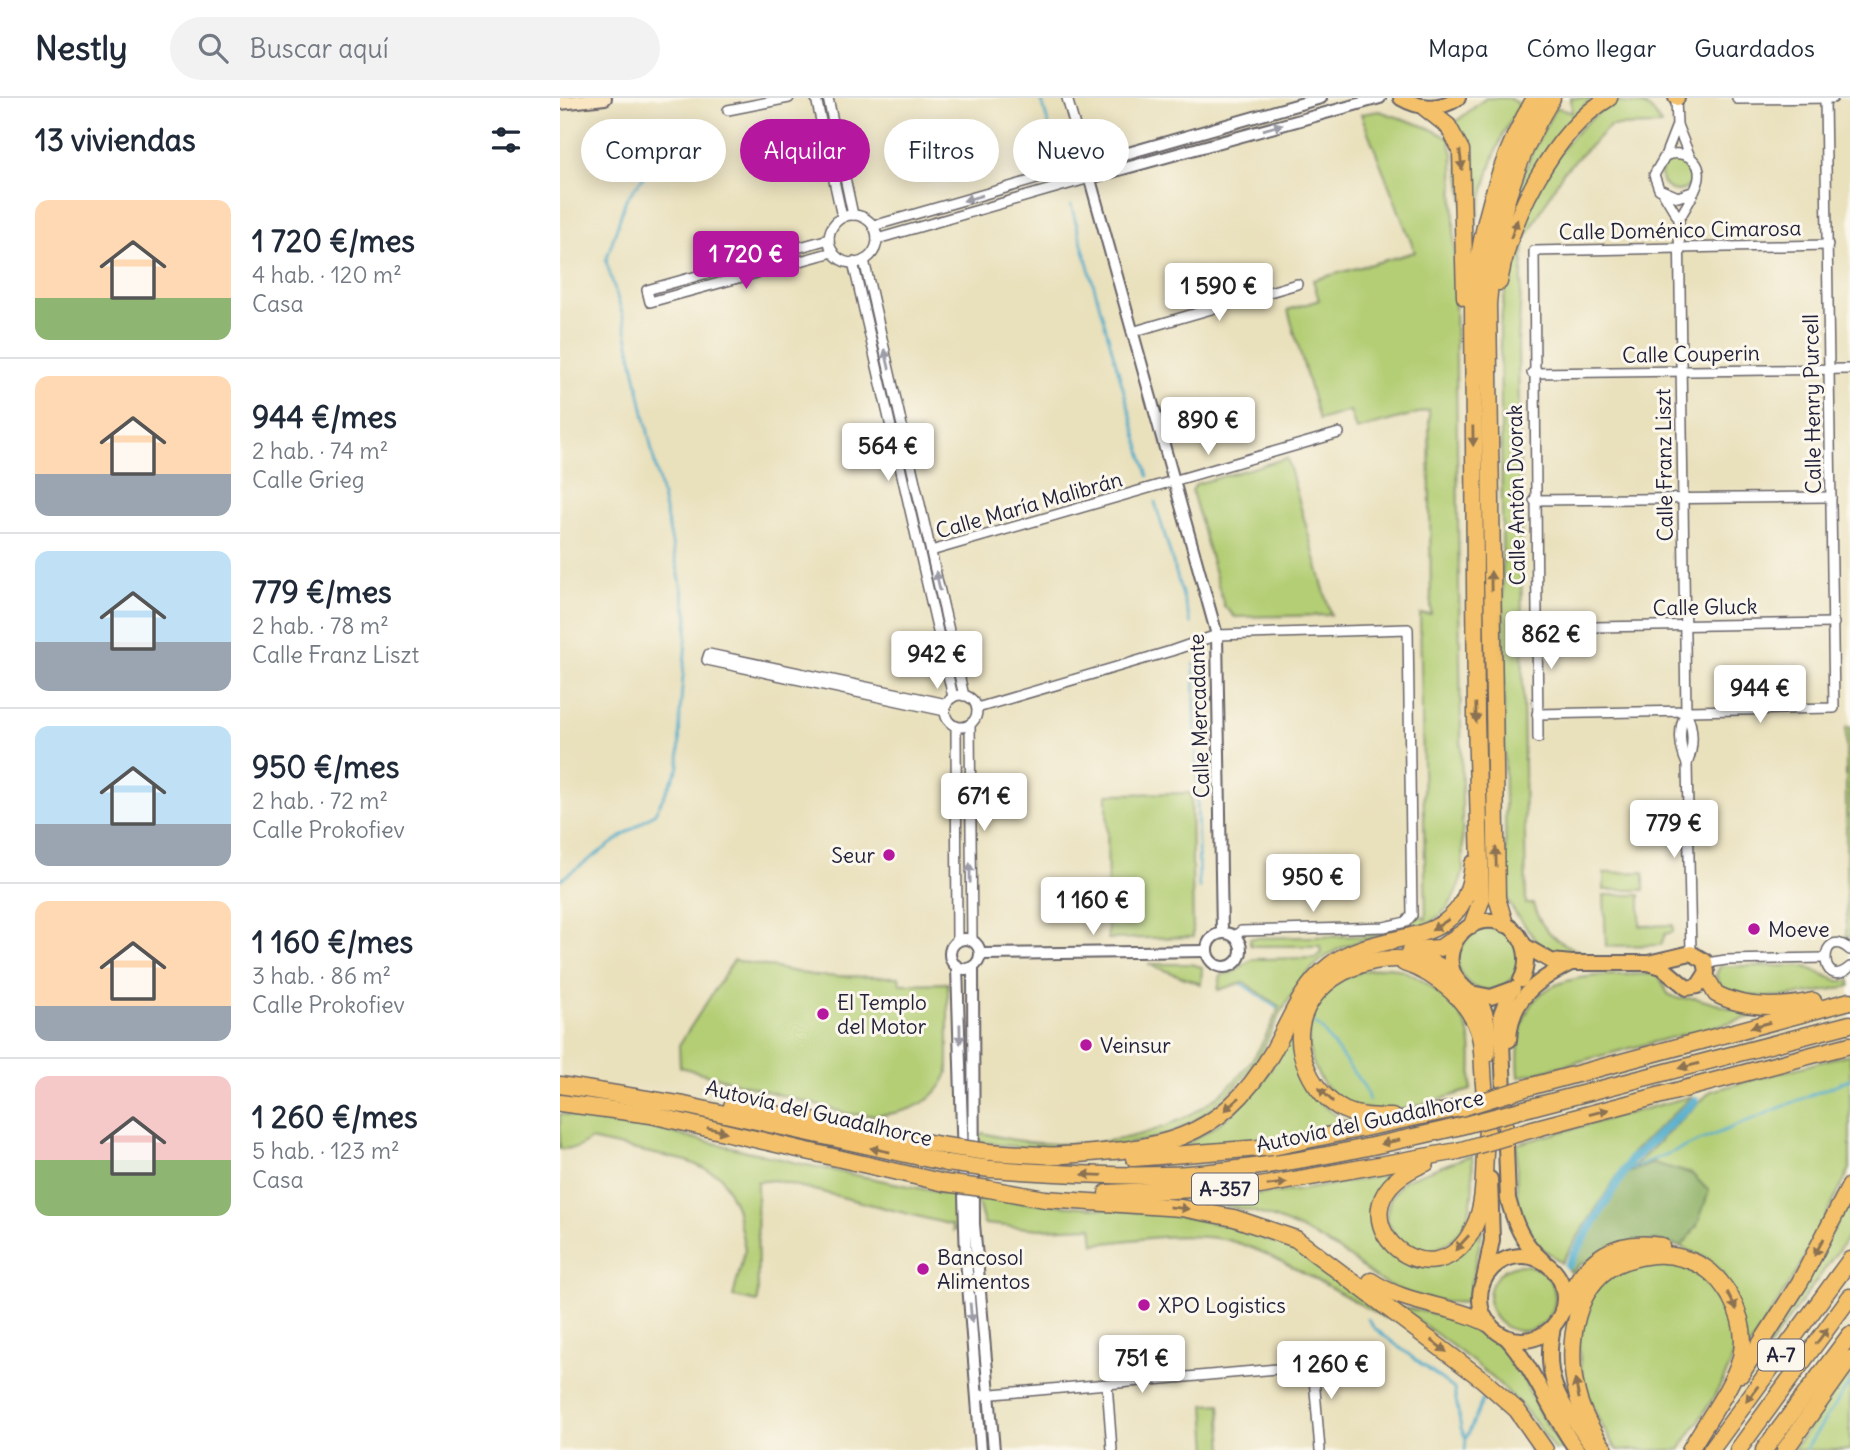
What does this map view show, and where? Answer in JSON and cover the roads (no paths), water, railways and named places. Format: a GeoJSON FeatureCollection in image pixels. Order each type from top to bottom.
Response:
{"type":"FeatureCollection","features":[{"type":"Feature","properties":{"kind":"highway"},"geometry":{"type":"LineString","coordinates":[[1487,342],[1494,324],[1507,249],[1526,199],[1570,133],[1609,98]]}},
{"type":"Feature","properties":{"kind":"highway"},"geometry":{"type":"LineString","coordinates":[[1505,924],[1497,898],[1487,342],[1490,276],[1502,213],[1541,102]]}},
{"type":"Feature","properties":{"kind":"highway"},"geometry":{"type":"LineString","coordinates":[[1331,964],[1360,954],[1440,948],[1465,930],[1482,901],[1478,796],[1473,305],[1480,243],[1496,181],[1541,102]]}},
{"type":"Feature","properties":{"kind":"highway"},"geometry":{"type":"LineString","coordinates":[[1424,107],[1448,126],[1461,150],[1465,348],[1472,368]]}},
{"type":"Feature","properties":{"kind":"highway"},"geometry":{"type":"LineString","coordinates":[[1049,1156],[1132,1151],[1167,1143],[1217,1117],[1243,1094],[1260,1073],[1300,997],[1331,964],[1349,952],[1413,938],[1436,929],[1451,918],[1463,902],[1472,881],[1478,796]]}},
{"type":"Feature","properties":{"kind":"highway"},"geometry":{"type":"LineString","coordinates":[[1381,959],[1422,969],[1438,980],[1466,1008],[1475,1022],[1480,1041],[1482,1084],[1491,1101]]}},
{"type":"Feature","properties":{"kind":"highway"},"geometry":{"type":"LineString","coordinates":[[1455,977],[1434,962],[1424,959],[1381,959],[1345,969],[1313,997],[1304,1018],[1300,1040],[1303,1062],[1312,1081],[1325,1097],[1344,1110],[1364,1117],[1392,1117],[1491,1101],[1532,1086],[1850,1002]]}},
{"type":"Feature","properties":{"kind":"highway"},"geometry":{"type":"LineString","coordinates":[[1706,972],[1716,994],[1752,1006],[1794,1005],[1850,993]]}},
{"type":"Feature","properties":{"kind":"highway","name":"Autovía del Guadalhorce"},"geometry":{"type":"LineString","coordinates":[[564,1085],[946,1155],[990,1169],[1096,1175],[1185,1174],[1315,1158],[1457,1127],[1850,1024]]}},
{"type":"Feature","properties":{"kind":"highway","name":"Autovía del Guadalhorce"},"geometry":{"type":"LineString","coordinates":[[560,1103],[651,1115],[946,1183],[989,1189],[1155,1193],[1260,1186],[1458,1151],[1850,1045]]}},
{"type":"Feature","properties":{"kind":"highway"},"geometry":{"type":"LineString","coordinates":[[946,1155],[988,1152],[1049,1156],[1160,1157],[1261,1149],[1333,1137],[1459,1105]]}},
{"type":"Feature","properties":{"kind":"highway"},"geometry":{"type":"LineString","coordinates":[[1458,1151],[1396,1177],[1382,1198],[1379,1216],[1383,1233],[1396,1251],[1411,1260],[1430,1262],[1451,1255],[1467,1240],[1482,1203],[1488,1131]]}},
{"type":"Feature","properties":{"kind":"highway"},"geometry":{"type":"LineString","coordinates":[[1690,1450],[1800,1282],[1850,1186]]}},
{"type":"Feature","properties":{"kind":"highway"},"geometry":{"type":"LineString","coordinates":[[989,1189],[1045,1199],[1181,1208],[1234,1218],[1326,1251],[1391,1295],[1420,1304],[1461,1310],[1489,1324]]}},
{"type":"Feature","properties":{"kind":"highway"},"geometry":{"type":"LineString","coordinates":[[1296,1239],[1482,1379],[1517,1410],[1545,1450]]}},
{"type":"Feature","properties":{"kind":"highway"},"geometry":{"type":"LineString","coordinates":[[1563,1310],[1573,1282],[1587,1266],[1603,1254],[1624,1246],[1648,1244],[1674,1248],[1696,1257],[1722,1281],[1737,1308],[1743,1330],[1741,1355],[1735,1373],[1690,1450]]}},
{"type":"Feature","properties":{"kind":"highway"},"geometry":{"type":"LineString","coordinates":[[1605,1450],[1591,1430],[1577,1394],[1573,1367],[1576,1320],[1589,1289],[1618,1264],[1646,1254],[1672,1255],[1710,1269]]}},
{"type":"Feature","properties":{"kind":"highway","name":"A-7"},"geometry":{"type":"LineString","coordinates":[[1711,1450],[1850,1260]]}},
{"type":"Feature","properties":{"kind":"highway","name":"A-7"},"geometry":{"type":"LineString","coordinates":[[1738,1450],[1850,1297]]}},
{"type":"Feature","properties":{"kind":"highway"},"geometry":{"type":"LineString","coordinates":[[1764,1450],[1850,1335]]}},
{"type":"Feature","properties":{"kind":"highway"},"geometry":{"type":"LineString","coordinates":[[1785,1450],[1850,1359]]}},
{"type":"Feature","properties":{"kind":"main road"},"geometry":{"type":"LineString","coordinates":[[560,103],[606,98]]}},
{"type":"Feature","properties":{"kind":"main road"},"geometry":{"type":"LineString","coordinates":[[1401,98],[1424,107],[1438,107],[1458,98]]}},
{"type":"Feature","properties":{"kind":"main road"},"geometry":{"type":"LineString","coordinates":[[1577,1450],[1549,1408],[1527,1365],[1505,1336],[1489,1324],[1480,1303],[1492,1240],[1488,1131],[1491,1101],[1486,1016],[1471,993],[1455,977],[1451,956],[1465,930],[1488,920],[1505,924],[1517,933],[1525,946],[1527,964],[1501,1014],[1508,1199],[1516,1228],[1527,1246],[1556,1273],[1562,1283],[1563,1310],[1553,1326],[1548,1363],[1552,1383],[1595,1450]]}},
{"type":"Feature","properties":{"kind":"main road"},"geometry":{"type":"LineString","coordinates":[[1525,946],[1551,961],[1572,963],[1648,963],[1685,955],[1701,957],[1706,972],[1698,986],[1687,988],[1662,967],[1648,963]]}},
{"type":"Feature","properties":{"kind":"main road"},"geometry":{"type":"LineString","coordinates":[[1674,977],[1673,966],[1685,955]]}},
{"type":"Feature","properties":{"kind":"main road"},"geometry":{"type":"LineString","coordinates":[[1471,993],[1491,997],[1515,986],[1542,968],[1572,963]]}},
{"type":"Feature","properties":{"kind":"main road"},"geometry":{"type":"LineString","coordinates":[[1505,1127],[1509,1037],[1514,1011],[1536,982],[1572,963]]}},
{"type":"Feature","properties":{"kind":"main road"},"geometry":{"type":"LineString","coordinates":[[1484,1279],[1492,1268],[1513,1257],[1542,1260]]}},
{"type":"Feature","properties":{"kind":"main road"},"geometry":{"type":"LineString","coordinates":[[1505,1336],[1533,1338],[1553,1326]]}},
{"type":"Feature","properties":{"kind":"street"},"geometry":{"type":"LineString","coordinates":[[728,110],[789,98]]}},
{"type":"Feature","properties":{"kind":"street"},"geometry":{"type":"LineString","coordinates":[[816,98],[842,217]]}},
{"type":"Feature","properties":{"kind":"street"},"geometry":{"type":"LineString","coordinates":[[828,98],[853,215]]}},
{"type":"Feature","properties":{"kind":"street","name":"Calle Mercadante"},"geometry":{"type":"LineString","coordinates":[[1067,98],[1073,119]]}},
{"type":"Feature","properties":{"kind":"street"},"geometry":{"type":"LineString","coordinates":[[1129,153],[1321,98]]}},
{"type":"Feature","properties":{"kind":"street"},"geometry":{"type":"LineString","coordinates":[[1129,167],[1380,98]]}},
{"type":"Feature","properties":{"kind":"street","name":"Calle Franz Liszt"},"geometry":{"type":"LineString","coordinates":[[1676,98],[1677,125],[1699,172],[1699,179],[1679,219],[1678,247],[1686,712],[1691,722],[1692,752],[1687,764],[1685,955]]}},
{"type":"Feature","properties":{"kind":"street","name":"Calle Henry Purcell"},"geometry":{"type":"LineString","coordinates":[[1686,712],[1834,708],[1825,98]]}},
{"type":"Feature","properties":{"kind":"street"},"geometry":{"type":"LineString","coordinates":[[1737,99],[1833,98]]}},
{"type":"Feature","properties":{"kind":"street","name":"Calle Franz Liszt"},"geometry":{"type":"LineString","coordinates":[[1677,125],[1654,175],[1679,219]]}},
{"type":"Feature","properties":{"kind":"street"},"geometry":{"type":"LineString","coordinates":[[1665,156],[1678,153],[1690,157]]}},
{"type":"Feature","properties":{"kind":"street"},"geometry":{"type":"LineString","coordinates":[[873,226],[1027,182]]}},
{"type":"Feature","properties":{"kind":"street"},"geometry":{"type":"LineString","coordinates":[[877,239],[1076,182]]}},
{"type":"Feature","properties":{"kind":"street","name":"Calle Mercadante"},"geometry":{"type":"LineString","coordinates":[[1091,182],[1217,635],[1228,935]]}},
{"type":"Feature","properties":{"kind":"street"},"geometry":{"type":"LineString","coordinates":[[1664,194],[1678,198],[1692,192]]}},
{"type":"Feature","properties":{"kind":"street"},"geometry":{"type":"LineString","coordinates":[[853,215],[865,218],[873,226],[877,239],[874,251],[864,260],[853,262],[842,260],[833,252],[829,239],[833,226],[842,217],[853,215]]}},
{"type":"Feature","properties":{"kind":"street"},"geometry":{"type":"LineString","coordinates":[[829,239],[647,290],[650,302],[833,252]]}},
{"type":"Feature","properties":{"kind":"street","name":"Calle Doménico Cimarosa"},"geometry":{"type":"LineString","coordinates":[[1534,251],[1828,245]]}},
{"type":"Feature","properties":{"kind":"street","name":"Calle Antón Dvorak"},"geometry":{"type":"LineString","coordinates":[[1534,251],[1532,373],[1538,738]]}},
{"type":"Feature","properties":{"kind":"street"},"geometry":{"type":"LineString","coordinates":[[864,260],[964,695],[974,701],[976,708],[975,717],[970,724],[972,942],[980,954]]}},
{"type":"Feature","properties":{"kind":"street"},"geometry":{"type":"LineString","coordinates":[[853,262],[950,722],[956,726],[970,724]]}},
{"type":"Feature","properties":{"kind":"street"},"geometry":{"type":"LineString","coordinates":[[1132,332],[1297,284]]}},
{"type":"Feature","properties":{"kind":"street","name":"Calle Couperin"},"geometry":{"type":"LineString","coordinates":[[1532,373],[1850,369]]}},
{"type":"Feature","properties":{"kind":"street","name":"Calle María Malibrán"},"geometry":{"type":"LineString","coordinates":[[930,551],[1339,433]]}},
{"type":"Feature","properties":{"kind":"street"},"geometry":{"type":"LineString","coordinates":[[1534,500],[1831,497]]}},
{"type":"Feature","properties":{"kind":"street","name":"Calle Gluck"},"geometry":{"type":"LineString","coordinates":[[1535,628],[1834,623]]}},
{"type":"Feature","properties":{"kind":"street"},"geometry":{"type":"LineString","coordinates":[[976,708],[1217,635],[1408,629],[1412,915],[1406,922],[1384,927],[1241,931],[1213,937],[1207,951]]}},
{"type":"Feature","properties":{"kind":"street"},"geometry":{"type":"LineString","coordinates":[[948,704],[709,654],[707,660],[948,704],[964,695]]}},
{"type":"Feature","properties":{"kind":"street"},"geometry":{"type":"LineString","coordinates":[[1537,714],[1686,712]]}},
{"type":"Feature","properties":{"kind":"street"},"geometry":{"type":"LineString","coordinates":[[956,726],[957,942],[950,954],[957,966],[968,1172],[994,1450]]}},
{"type":"Feature","properties":{"kind":"street"},"geometry":{"type":"LineString","coordinates":[[1207,951],[1216,965],[1232,965],[1241,951],[1228,935]]}},
{"type":"Feature","properties":{"kind":"street"},"geometry":{"type":"LineString","coordinates":[[957,942],[972,942]]}},
{"type":"Feature","properties":{"kind":"street"},"geometry":{"type":"LineString","coordinates":[[1850,950],[1844,945],[1835,945],[1828,950],[1825,958],[1827,967],[1835,972],[1850,967]]}},
{"type":"Feature","properties":{"kind":"street"},"geometry":{"type":"LineString","coordinates":[[980,954],[1207,951]]}},
{"type":"Feature","properties":{"kind":"street"},"geometry":{"type":"LineString","coordinates":[[980,954],[973,967],[966,1258],[981,1450]]}},
{"type":"Feature","properties":{"kind":"street"},"geometry":{"type":"LineString","coordinates":[[1706,972],[1713,962],[1726,960],[1825,958]]}},
{"type":"Feature","properties":{"kind":"street"},"geometry":{"type":"LineString","coordinates":[[957,966],[973,967]]}},
{"type":"Feature","properties":{"kind":"street"},"geometry":{"type":"LineString","coordinates":[[977,1396],[1294,1367],[1307,1369],[1314,1378],[1320,1450]]}},
{"type":"Feature","properties":{"kind":"street"},"geometry":{"type":"LineString","coordinates":[[1107,1384],[1112,1450]]}},
{"type":"Feature","properties":{"kind":"waterway"},"geometry":{"type":"LineString","coordinates":[[1041,98],[1047,119]]}},
{"type":"Feature","properties":{"kind":"waterway"},"geometry":{"type":"LineString","coordinates":[[560,880],[655,813],[679,767],[680,713],[688,617],[623,316],[606,261],[626,199],[639,182]]}},
{"type":"Feature","properties":{"kind":"waterway"},"geometry":{"type":"LineString","coordinates":[[1071,205],[1148,476]]}},
{"type":"Feature","properties":{"kind":"waterway"},"geometry":{"type":"LineString","coordinates":[[1155,502],[1191,624]]}},
{"type":"Feature","properties":{"kind":"waterway"},"geometry":{"type":"LineString","coordinates":[[1194,664],[1199,888]]}},
{"type":"Feature","properties":{"kind":"waterway"},"geometry":{"type":"LineString","coordinates":[[1242,984],[1277,1008]]}},
{"type":"Feature","properties":{"kind":"waterway"},"geometry":{"type":"LineString","coordinates":[[1313,1023],[1320,1027],[1365,1088],[1369,1101]]}},
{"type":"Feature","properties":{"kind":"waterway"},"geometry":{"type":"LineString","coordinates":[[1621,1176],[1631,1169],[1850,1079]]}},
{"type":"Feature","properties":{"kind":"waterway"},"geometry":{"type":"LineString","coordinates":[[1568,1265],[1631,1160],[1695,1101]]}},
{"type":"Feature","properties":{"kind":"waterway"},"geometry":{"type":"LineString","coordinates":[[1368,1319],[1374,1328],[1454,1389],[1461,1428],[1466,1439]]}},
{"type":"Feature","properties":{"kind":"waterway"},"geometry":{"type":"LineString","coordinates":[[1805,1450],[1850,1382]]}},
{"type":"Feature","properties":{"kind":"waterway"},"geometry":{"type":"LineString","coordinates":[[1465,1450],[1466,1439],[1483,1399]]}},
{"type":"Feature","properties":{"kind":"place","name":"Seur"},"geometry":{"type":"Point","coordinates":[889,855]}},
{"type":"Feature","properties":{"kind":"place","name":"Moeve"},"geometry":{"type":"Point","coordinates":[1754,929]}},
{"type":"Feature","properties":{"kind":"place","name":"El Templo del Motor"},"geometry":{"type":"Point","coordinates":[823,1014]}},
{"type":"Feature","properties":{"kind":"place","name":"Veinsur"},"geometry":{"type":"Point","coordinates":[1086,1045]}},
{"type":"Feature","properties":{"kind":"place","name":"Bancosol Alimentos"},"geometry":{"type":"Point","coordinates":[923,1269]}},
{"type":"Feature","properties":{"kind":"place","name":"XPO Logistics"},"geometry":{"type":"Point","coordinates":[1144,1305]}}]}
